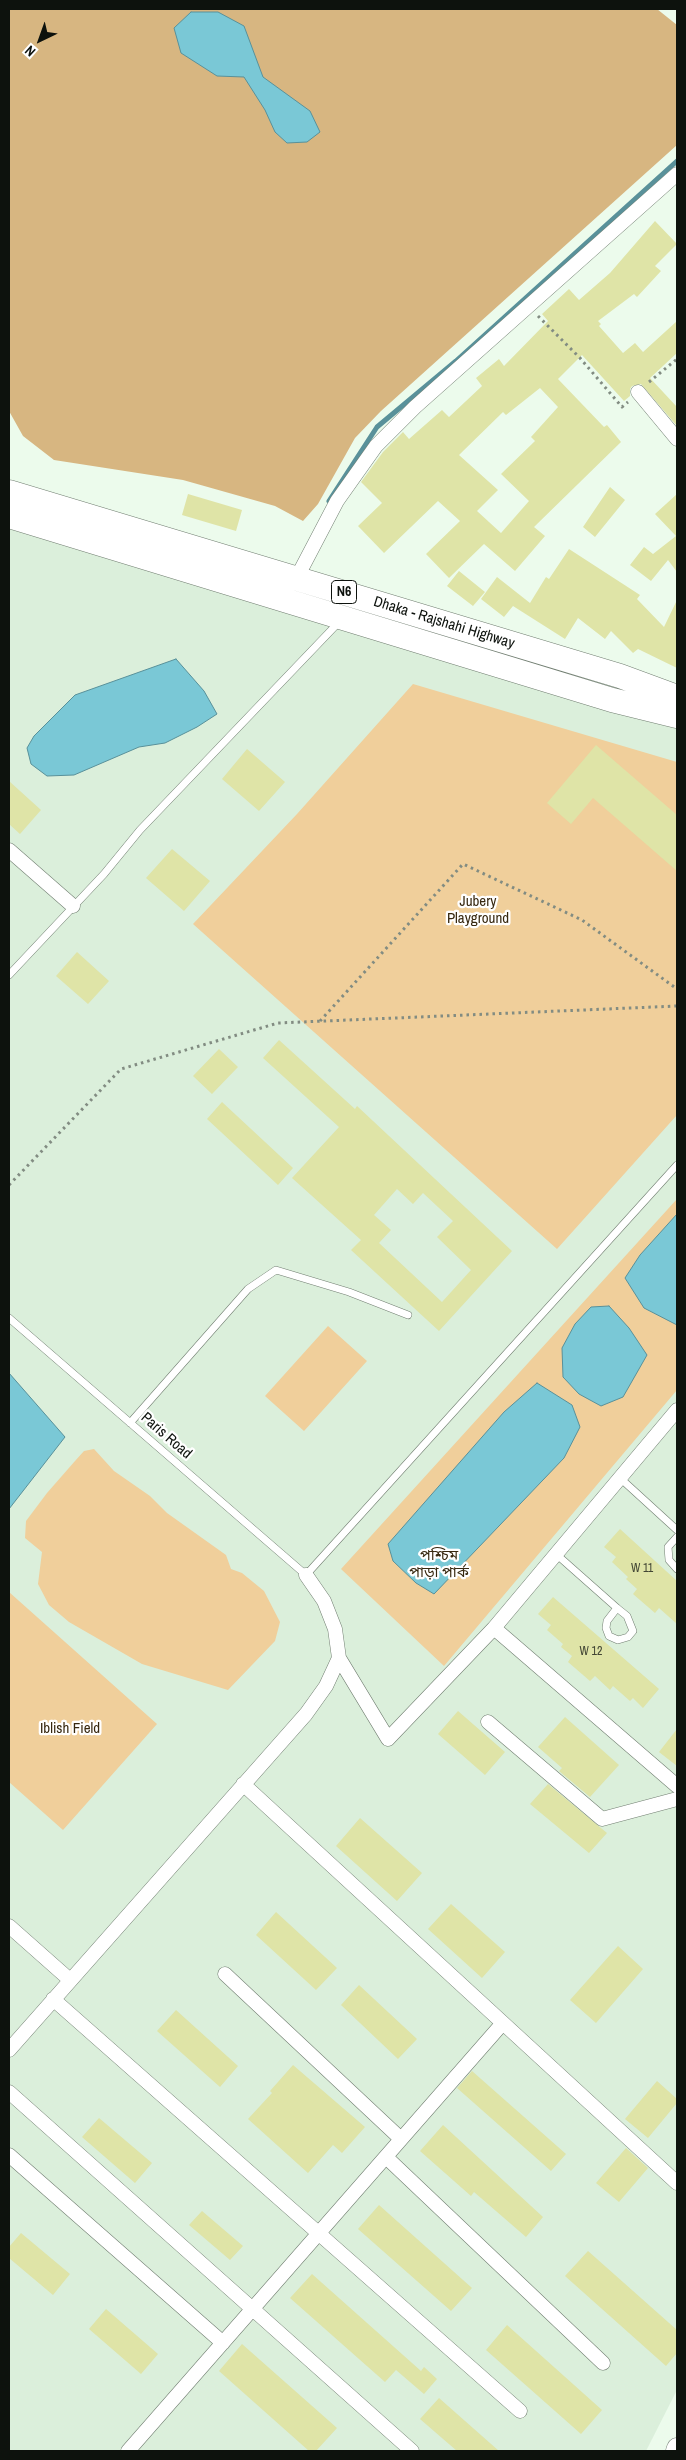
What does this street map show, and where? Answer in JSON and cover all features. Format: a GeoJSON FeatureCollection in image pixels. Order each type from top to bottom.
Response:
{"type":"FeatureCollection","features":[{"type":"Feature","properties":{"kind":"highway","name":"Dhaka - Rajshahi Highway"},"geometry":{"type":"LineString","coordinates":[[9,492],[620,676],[677,697]]}},
{"type":"Feature","properties":{"kind":"highway","name":"Dhaka - Rajshahi Highway"},"geometry":{"type":"LineString","coordinates":[[9,516],[612,700],[677,716]]}},
{"type":"Feature","properties":{"kind":"street"},"geometry":{"type":"LineString","coordinates":[[286,602],[296,578],[337,501],[376,446],[415,407],[677,174]]}},
{"type":"Feature","properties":{"kind":"street"},"geometry":{"type":"LineString","coordinates":[[638,392],[677,440]]}},
{"type":"Feature","properties":{"kind":"street"},"geometry":{"type":"LineString","coordinates":[[9,850],[73,906]]}},
{"type":"Feature","properties":{"kind":"street"},"geometry":{"type":"LineString","coordinates":[[306,1575],[324,1601],[335,1629],[339,1658],[388,1739],[494,1628],[677,1410]]}},
{"type":"Feature","properties":{"kind":"street"},"geometry":{"type":"LineString","coordinates":[[494,1628],[677,1786]]}},
{"type":"Feature","properties":{"kind":"street"},"geometry":{"type":"LineString","coordinates":[[9,2050],[306,1714],[326,1686],[339,1658]]}},
{"type":"Feature","properties":{"kind":"street"},"geometry":{"type":"LineString","coordinates":[[488,1722],[602,1819],[677,1799]]}},
{"type":"Feature","properties":{"kind":"street"},"geometry":{"type":"LineString","coordinates":[[243,1784],[677,2183]]}},
{"type":"Feature","properties":{"kind":"street"},"geometry":{"type":"LineString","coordinates":[[9,1926],[70,1980]]}},
{"type":"Feature","properties":{"kind":"street"},"geometry":{"type":"LineString","coordinates":[[225,1974],[401,2139]]}},
{"type":"Feature","properties":{"kind":"street"},"geometry":{"type":"LineString","coordinates":[[54,1999],[520,2411]]}},
{"type":"Feature","properties":{"kind":"street"},"geometry":{"type":"LineString","coordinates":[[128,2451],[502,2024]]}},
{"type":"Feature","properties":{"kind":"street"},"geometry":{"type":"LineString","coordinates":[[9,2092],[412,2451]]}},
{"type":"Feature","properties":{"kind":"street"},"geometry":{"type":"LineString","coordinates":[[9,2155],[223,2343]]}},
{"type":"Feature","properties":{"kind":"street"},"geometry":{"type":"LineString","coordinates":[[386,2157],[603,2364]]}},
{"type":"Feature","properties":{"kind":"lane"},"geometry":{"type":"LineString","coordinates":[[9,975],[140,830],[342,619]]}},
{"type":"Feature","properties":{"kind":"lane"},"geometry":{"type":"LineString","coordinates":[[306,1575],[677,1165]]}},
{"type":"Feature","properties":{"kind":"lane"},"geometry":{"type":"LineString","coordinates":[[130,1423],[248,1288],[276,1270],[349,1292],[408,1315]]}},
{"type":"Feature","properties":{"kind":"lane","name":"Paris Road"},"geometry":{"type":"LineString","coordinates":[[9,1318],[306,1575]]}},
{"type":"Feature","properties":{"kind":"lane"},"geometry":{"type":"LineString","coordinates":[[620,1478],[677,1530]]}},
{"type":"Feature","properties":{"kind":"lane"},"geometry":{"type":"LineString","coordinates":[[677,1537],[668,1547],[669,1560],[677,1569]]}},
{"type":"Feature","properties":{"kind":"lane"},"geometry":{"type":"LineString","coordinates":[[556,1554],[627,1616],[633,1631],[628,1637],[618,1640],[610,1636],[606,1628],[607,1621],[617,1608]]}},
{"type":"Feature","properties":{"kind":"path"},"geometry":{"type":"LineString","coordinates":[[528,307],[580,358],[622,407],[677,359]]}},
{"type":"Feature","properties":{"kind":"path"},"geometry":{"type":"LineString","coordinates":[[320,1022],[463,864],[582,920],[677,990]]}},
{"type":"Feature","properties":{"kind":"path"},"geometry":{"type":"LineString","coordinates":[[9,1185],[121,1069],[278,1023],[677,1006]]}},
{"type":"Feature","properties":{"kind":"shaded area"},"geometry":{"type":"Polygon","coordinates":[[[9,9],[657,9],[677,25],[677,145],[381,411],[355,438],[318,504],[303,521],[275,506],[183,480],[54,460],[23,436],[9,411],[9,9]]]}},
{"type":"Feature","properties":{"kind":"shaded area"},"geometry":{"type":"Polygon","coordinates":[[[9,521],[677,724],[677,2390],[646,2451],[9,2451],[9,521]]]}},
{"type":"Feature","properties":{"kind":"green space","name":"Jubery Playground"},"geometry":{"type":"Polygon","coordinates":[[[413,684],[677,762],[677,1115],[557,1249],[193,924],[297,814],[413,684]]]}},
{"type":"Feature","properties":{"kind":"green space","name":"পশ্চিম পাড়া পার্ক"},"geometry":{"type":"Polygon","coordinates":[[[677,1199],[677,1390],[444,1666],[341,1569],[677,1199]]]}},
{"type":"Feature","properties":{"kind":"green space"},"geometry":{"type":"Polygon","coordinates":[[[328,1326],[367,1361],[304,1431],[265,1396],[328,1326]]]}},
{"type":"Feature","properties":{"kind":"green space"},"geometry":{"type":"Polygon","coordinates":[[[94,1449],[114,1471],[150,1496],[167,1513],[226,1555],[231,1569],[242,1573],[264,1591],[280,1622],[275,1641],[228,1690],[142,1664],[69,1622],[49,1605],[38,1584],[42,1552],[25,1538],[26,1521],[47,1493],[84,1451],[94,1449]]]}},
{"type":"Feature","properties":{"kind":"green space","name":"Iblish Field"},"geometry":{"type":"Polygon","coordinates":[[[9,1592],[157,1724],[63,1830],[9,1782],[9,1592]]]}},
{"type":"Feature","properties":{"kind":"water"},"geometry":{"type":"Polygon","coordinates":[[[191,12],[218,12],[244,26],[263,77],[310,111],[320,132],[307,142],[287,143],[275,132],[265,110],[244,77],[217,76],[181,53],[174,28],[191,12]]]}},
{"type":"Feature","properties":{"kind":"water"},"geometry":{"type":"Polygon","coordinates":[[[176,659],[204,691],[217,714],[197,727],[165,743],[139,747],[74,775],[47,776],[31,764],[27,748],[34,736],[75,695],[176,659]]]}},
{"type":"Feature","properties":{"kind":"water"},"geometry":{"type":"Polygon","coordinates":[[[677,1214],[677,1325],[644,1308],[625,1278],[640,1255],[677,1214]]]}},
{"type":"Feature","properties":{"kind":"water"},"geometry":{"type":"Polygon","coordinates":[[[609,1306],[629,1328],[647,1355],[623,1397],[601,1406],[579,1394],[563,1377],[562,1348],[575,1324],[591,1307],[609,1306]]]}},
{"type":"Feature","properties":{"kind":"water"},"geometry":{"type":"Polygon","coordinates":[[[9,1373],[65,1437],[9,1509],[9,1373]]]}},
{"type":"Feature","properties":{"kind":"water"},"geometry":{"type":"Polygon","coordinates":[[[537,1383],[572,1405],[580,1427],[564,1458],[434,1594],[416,1583],[393,1561],[388,1544],[504,1412],[537,1383]]]}},
{"type":"Feature","properties":{"kind":"building"},"geometry":{"type":"Polygon","coordinates":[[[655,221],[677,244],[655,266],[661,271],[637,297],[634,294],[598,321],[601,324],[599,326],[623,353],[635,343],[643,352],[677,321],[677,353],[650,378],[677,407],[677,426],[641,384],[632,386],[630,396],[624,401],[582,355],[558,379],[604,427],[607,425],[621,442],[534,527],[545,536],[515,571],[484,544],[449,578],[426,554],[460,521],[438,501],[384,553],[358,526],[382,503],[361,482],[383,452],[403,432],[409,439],[442,410],[449,417],[482,386],[476,378],[499,359],[504,366],[548,321],[542,314],[569,289],[579,300],[610,273],[655,221]],[[540,388],[506,415],[503,412],[459,455],[498,490],[477,511],[501,533],[529,501],[501,474],[535,441],[531,437],[558,407],[540,388]]]}},
{"type":"Feature","properties":{"kind":"building"},"geometry":{"type":"Polygon","coordinates":[[[610,487],[625,500],[595,537],[583,527],[610,487]]]}},
{"type":"Feature","properties":{"kind":"building"},"geometry":{"type":"Polygon","coordinates":[[[188,494],[242,510],[236,531],[182,515],[188,494]]]}},
{"type":"Feature","properties":{"kind":"building"},"geometry":{"type":"Polygon","coordinates":[[[677,494],[677,572],[668,560],[651,581],[630,565],[644,547],[653,554],[676,536],[655,514],[677,494]]]}},
{"type":"Feature","properties":{"kind":"building"},"geometry":{"type":"Polygon","coordinates":[[[569,549],[640,595],[637,599],[664,627],[677,600],[677,668],[638,649],[633,653],[611,631],[605,639],[578,618],[565,639],[513,606],[504,617],[481,599],[497,577],[530,603],[546,577],[549,579],[569,549]]]}},
{"type":"Feature","properties":{"kind":"building"},"geometry":{"type":"Polygon","coordinates":[[[459,571],[485,592],[473,606],[447,586],[459,571]]]}},
{"type":"Feature","properties":{"kind":"building"},"geometry":{"type":"Polygon","coordinates":[[[596,745],[677,815],[677,871],[593,798],[571,824],[547,803],[596,745]]]}},
{"type":"Feature","properties":{"kind":"building"},"geometry":{"type":"Polygon","coordinates":[[[247,749],[285,782],[259,811],[222,779],[247,749]]]}},
{"type":"Feature","properties":{"kind":"building"},"geometry":{"type":"Polygon","coordinates":[[[9,781],[41,810],[20,834],[9,824],[9,781]]]}},
{"type":"Feature","properties":{"kind":"building"},"geometry":{"type":"Polygon","coordinates":[[[172,849],[210,881],[184,911],[146,878],[172,849]]]}},
{"type":"Feature","properties":{"kind":"building"},"geometry":{"type":"Polygon","coordinates":[[[77,952],[109,981],[88,1004],[56,976],[77,952]]]}},
{"type":"Feature","properties":{"kind":"building"},"geometry":{"type":"Polygon","coordinates":[[[279,1040],[355,1109],[357,1106],[512,1251],[439,1331],[351,1250],[361,1240],[292,1178],[339,1127],[263,1058],[279,1040]],[[397,1189],[374,1215],[391,1230],[379,1243],[442,1302],[471,1270],[437,1237],[453,1221],[423,1193],[413,1204],[397,1189]]]}},
{"type":"Feature","properties":{"kind":"building"},"geometry":{"type":"Polygon","coordinates":[[[219,1049],[238,1067],[212,1094],[193,1076],[219,1049]]]}},
{"type":"Feature","properties":{"kind":"building"},"geometry":{"type":"Polygon","coordinates":[[[222,1102],[293,1168],[278,1185],[207,1119],[222,1102]]]}},
{"type":"Feature","properties":{"kind":"building"},"geometry":{"type":"Polygon","coordinates":[[[620,1529],[677,1581],[677,1624],[659,1608],[655,1613],[633,1594],[637,1589],[626,1579],[628,1577],[612,1562],[616,1557],[604,1547],[620,1529]]]}},
{"type":"Feature","properties":{"kind":"building"},"geometry":{"type":"Polygon","coordinates":[[[553,1597],[659,1689],[643,1708],[633,1698],[630,1701],[613,1686],[610,1690],[595,1676],[590,1681],[568,1662],[572,1656],[561,1647],[563,1644],[547,1630],[551,1625],[538,1614],[553,1597]]]}},
{"type":"Feature","properties":{"kind":"building"},"geometry":{"type":"Polygon","coordinates":[[[458,1711],[505,1752],[485,1775],[438,1734],[458,1711]]]}},
{"type":"Feature","properties":{"kind":"building"},"geometry":{"type":"Polygon","coordinates":[[[565,1717],[619,1765],[590,1797],[559,1771],[562,1768],[538,1747],[565,1717]]]}},
{"type":"Feature","properties":{"kind":"building"},"geometry":{"type":"Polygon","coordinates":[[[677,1729],[677,1766],[659,1752],[677,1729]]]}},
{"type":"Feature","properties":{"kind":"building"},"geometry":{"type":"Polygon","coordinates":[[[548,1784],[607,1833],[589,1853],[530,1804],[548,1784]]]}},
{"type":"Feature","properties":{"kind":"building"},"geometry":{"type":"Polygon","coordinates":[[[360,1818],[422,1873],[397,1901],[336,1846],[360,1818]]]}},
{"type":"Feature","properties":{"kind":"building"},"geometry":{"type":"Polygon","coordinates":[[[451,1904],[505,1952],[482,1978],[428,1929],[451,1904]]]}},
{"type":"Feature","properties":{"kind":"building"},"geometry":{"type":"Polygon","coordinates":[[[276,1912],[337,1968],[316,1990],[256,1935],[276,1912]]]}},
{"type":"Feature","properties":{"kind":"building"},"geometry":{"type":"Polygon","coordinates":[[[618,1946],[643,1969],[596,2023],[570,2000],[618,1946]]]}},
{"type":"Feature","properties":{"kind":"building"},"geometry":{"type":"Polygon","coordinates":[[[359,1985],[417,2039],[398,2059],[341,2005],[359,1985]]]}},
{"type":"Feature","properties":{"kind":"building"},"geometry":{"type":"Polygon","coordinates":[[[176,2010],[238,2066],[220,2087],[157,2031],[176,2010]]]}},
{"type":"Feature","properties":{"kind":"building"},"geometry":{"type":"Polygon","coordinates":[[[293,2065],[365,2127],[342,2153],[333,2145],[308,2173],[248,2119],[272,2093],[270,2091],[293,2065]]]}},
{"type":"Feature","properties":{"kind":"building"},"geometry":{"type":"Polygon","coordinates":[[[472,2071],[566,2154],[551,2171],[457,2088],[472,2071]]]}},
{"type":"Feature","properties":{"kind":"building"},"geometry":{"type":"Polygon","coordinates":[[[657,2081],[677,2099],[677,2103],[648,2138],[625,2119],[657,2081]]]}},
{"type":"Feature","properties":{"kind":"building"},"geometry":{"type":"Polygon","coordinates":[[[99,2118],[152,2163],[135,2183],[82,2137],[99,2118]]]}},
{"type":"Feature","properties":{"kind":"building"},"geometry":{"type":"Polygon","coordinates":[[[443,2125],[543,2217],[526,2237],[474,2192],[471,2196],[420,2151],[443,2125]]]}},
{"type":"Feature","properties":{"kind":"building"},"geometry":{"type":"Polygon","coordinates":[[[626,2148],[648,2168],[619,2202],[596,2183],[626,2148]]]}},
{"type":"Feature","properties":{"kind":"building"},"geometry":{"type":"Polygon","coordinates":[[[379,2205],[472,2288],[451,2311],[358,2229],[379,2205]]]}},
{"type":"Feature","properties":{"kind":"building"},"geometry":{"type":"Polygon","coordinates":[[[202,2211],[243,2246],[230,2260],[189,2225],[202,2211]]]}},
{"type":"Feature","properties":{"kind":"building"},"geometry":{"type":"Polygon","coordinates":[[[21,2233],[70,2274],[53,2295],[9,2258],[9,2247],[21,2233]]]}},
{"type":"Feature","properties":{"kind":"building"},"geometry":{"type":"Polygon","coordinates":[[[588,2251],[677,2330],[677,2353],[666,2366],[565,2276],[588,2251]]]}},
{"type":"Feature","properties":{"kind":"building"},"geometry":{"type":"Polygon","coordinates":[[[312,2274],[421,2371],[424,2367],[437,2379],[424,2394],[396,2370],[385,2382],[290,2298],[312,2274]]]}},
{"type":"Feature","properties":{"kind":"building"},"geometry":{"type":"Polygon","coordinates":[[[106,2309],[158,2354],[141,2374],[89,2329],[106,2309]]]}},
{"type":"Feature","properties":{"kind":"building"},"geometry":{"type":"Polygon","coordinates":[[[507,2325],[602,2410],[581,2434],[486,2350],[507,2325]]]}},
{"type":"Feature","properties":{"kind":"building"},"geometry":{"type":"Polygon","coordinates":[[[242,2344],[337,2428],[316,2451],[309,2451],[219,2371],[242,2344]]]}},
{"type":"Feature","properties":{"kind":"building"},"geometry":{"type":"Polygon","coordinates":[[[439,2398],[499,2451],[457,2451],[420,2419],[439,2398]]]}},
{"type":"Feature","properties":{"kind":"waterway"},"geometry":{"type":"LineString","coordinates":[[329,501],[377,427],[456,361],[677,161]]}}]}
